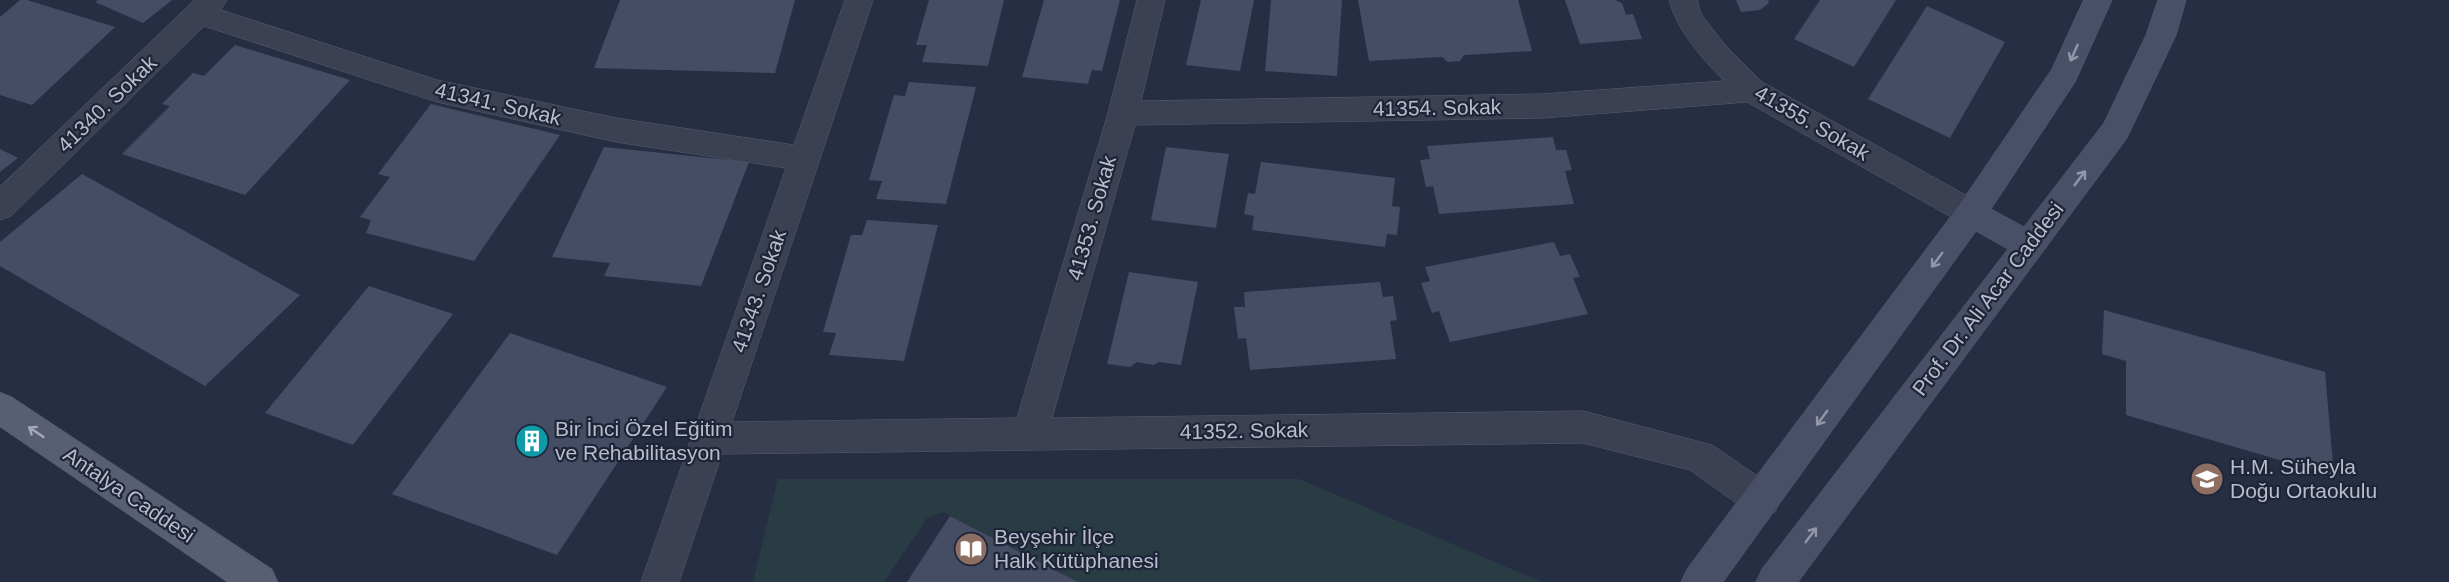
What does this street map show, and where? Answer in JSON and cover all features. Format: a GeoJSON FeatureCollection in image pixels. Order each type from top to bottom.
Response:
{"type":"FeatureCollection","features":[{"type":"Feature","properties":{"kind":"main road"},"geometry":{"type":"LineString","coordinates":[[1700,582],[1971,213],[2065,74],[2098,0]]}},
{"type":"Feature","properties":{"kind":"main road","name":"Prof. Dr. Ali Acar Caddesi"},"geometry":{"type":"LineString","coordinates":[[1775,582],[2116,130],[2161,34],[2172,0]]}},
{"type":"Feature","properties":{"kind":"main road"},"geometry":{"type":"LineString","coordinates":[[1971,213],[2029,245]]}},
{"type":"Feature","properties":{"kind":"main road","name":"Antalya Caddesi"},"geometry":{"type":"LineString","coordinates":[[0,408],[259,582]]}},
{"type":"Feature","properties":{"kind":"street","name":"41343. Sokak"},"geometry":{"type":"LineString","coordinates":[[660,582],[859,0]]}},
{"type":"Feature","properties":{"kind":"street","name":"41353. Sokak"},"geometry":{"type":"LineString","coordinates":[[1030,434],[1123,112],[1151,0]]}},
{"type":"Feature","properties":{"kind":"street","name":"41355. Sokak"},"geometry":{"type":"LineString","coordinates":[[1683,0],[1688,17],[1715,53],[1751,90],[1971,213]]}},
{"type":"Feature","properties":{"kind":"street","name":"41341. Sokak"},"geometry":{"type":"LineString","coordinates":[[206,7],[437,91],[616,130],[804,159]]}},
{"type":"Feature","properties":{"kind":"street","name":"41340. Sokak"},"geometry":{"type":"LineString","coordinates":[[0,207],[206,7]]}},
{"type":"Feature","properties":{"kind":"street","name":"41354. Sokak"},"geometry":{"type":"LineString","coordinates":[[1123,112],[1544,106],[1751,90]]}},
{"type":"Feature","properties":{"kind":"street","name":"41352. Sokak"},"geometry":{"type":"LineString","coordinates":[[709,438],[1583,427],[1699,456],[1762,500]]}},
{"type":"Feature","properties":{"kind":"shaded area"},"geometry":{"type":"Polygon","coordinates":[[[778,479],[1299,479],[1542,582],[1078,582],[943,512],[927,518],[884,582],[753,582],[778,479]]]}},
{"type":"Feature","properties":{"kind":"building"},"geometry":{"type":"Polygon","coordinates":[[[20,0],[27,0],[115,27],[32,105],[0,95],[0,17],[20,0]]]}},
{"type":"Feature","properties":{"kind":"building"},"geometry":{"type":"Polygon","coordinates":[[[98,0],[172,0],[143,23],[95,2],[98,0]]]}},
{"type":"Feature","properties":{"kind":"building"},"geometry":{"type":"Polygon","coordinates":[[[620,0],[795,0],[775,73],[594,68],[620,0]]]}},
{"type":"Feature","properties":{"kind":"building"},"geometry":{"type":"Polygon","coordinates":[[[929,0],[1004,0],[988,66],[922,62],[927,45],[916,45],[929,0]]]}},
{"type":"Feature","properties":{"kind":"building"},"geometry":{"type":"Polygon","coordinates":[[[1044,0],[1120,0],[1102,71],[1092,70],[1088,84],[1022,77],[1044,0]]]}},
{"type":"Feature","properties":{"kind":"building"},"geometry":{"type":"Polygon","coordinates":[[[1201,0],[1254,0],[1240,71],[1186,65],[1201,0]]]}},
{"type":"Feature","properties":{"kind":"building"},"geometry":{"type":"Polygon","coordinates":[[[1271,0],[1342,0],[1337,76],[1265,71],[1271,0]]]}},
{"type":"Feature","properties":{"kind":"building"},"geometry":{"type":"Polygon","coordinates":[[[1358,0],[1518,0],[1532,51],[1464,55],[1460,61],[1448,62],[1442,57],[1369,61],[1358,0]]]}},
{"type":"Feature","properties":{"kind":"building"},"geometry":{"type":"Polygon","coordinates":[[[1565,0],[1615,0],[1622,3],[1626,15],[1633,14],[1642,39],[1580,44],[1565,0]]]}},
{"type":"Feature","properties":{"kind":"building"},"geometry":{"type":"Polygon","coordinates":[[[1736,0],[1768,0],[1769,3],[1760,10],[1741,12],[1736,0]]]}},
{"type":"Feature","properties":{"kind":"building"},"geometry":{"type":"Polygon","coordinates":[[[1820,0],[1896,0],[1854,67],[1794,39],[1820,0]]]}},
{"type":"Feature","properties":{"kind":"building"},"geometry":{"type":"Polygon","coordinates":[[[1927,6],[2005,42],[1950,138],[1868,99],[1927,6]]]}},
{"type":"Feature","properties":{"kind":"building"},"geometry":{"type":"Polygon","coordinates":[[[235,45],[350,80],[245,195],[122,154],[170,106],[162,104],[193,73],[204,76],[235,45]]]}},
{"type":"Feature","properties":{"kind":"building"},"geometry":{"type":"Polygon","coordinates":[[[909,82],[976,87],[946,204],[876,199],[882,181],[869,180],[894,95],[905,96],[909,82]]]}},
{"type":"Feature","properties":{"kind":"building"},"geometry":{"type":"Polygon","coordinates":[[[431,104],[560,135],[474,261],[366,233],[371,220],[360,217],[390,177],[378,174],[431,104]]]}},
{"type":"Feature","properties":{"kind":"building"},"geometry":{"type":"Polygon","coordinates":[[[1553,137],[1556,150],[1566,150],[1572,170],[1565,171],[1574,204],[1439,214],[1433,186],[1426,187],[1420,160],[1430,159],[1427,146],[1553,137]]]}},
{"type":"Feature","properties":{"kind":"building"},"geometry":{"type":"Polygon","coordinates":[[[604,147],[749,162],[701,286],[604,276],[610,263],[552,257],[604,147]]]}},
{"type":"Feature","properties":{"kind":"building"},"geometry":{"type":"Polygon","coordinates":[[[1166,147],[1229,154],[1216,228],[1151,220],[1166,147]]]}},
{"type":"Feature","properties":{"kind":"building"},"geometry":{"type":"Polygon","coordinates":[[[0,149],[18,158],[0,172],[0,149]]]}},
{"type":"Feature","properties":{"kind":"building"},"geometry":{"type":"Polygon","coordinates":[[[1261,162],[1395,178],[1392,206],[1400,207],[1397,235],[1387,234],[1385,247],[1252,230],[1254,216],[1244,214],[1248,193],[1255,194],[1261,162]]]}},
{"type":"Feature","properties":{"kind":"building"},"geometry":{"type":"Polygon","coordinates":[[[82,174],[300,295],[205,386],[0,266],[0,242],[82,174]]]}},
{"type":"Feature","properties":{"kind":"building"},"geometry":{"type":"Polygon","coordinates":[[[867,220],[938,225],[904,361],[829,355],[836,333],[823,332],[851,235],[862,235],[867,220]]]}},
{"type":"Feature","properties":{"kind":"building"},"geometry":{"type":"Polygon","coordinates":[[[1554,242],[1560,256],[1570,254],[1580,277],[1573,278],[1588,314],[1450,342],[1439,311],[1432,313],[1421,283],[1430,281],[1425,267],[1554,242]]]}},
{"type":"Feature","properties":{"kind":"building"},"geometry":{"type":"Polygon","coordinates":[[[1129,272],[1198,282],[1181,365],[1159,362],[1154,365],[1137,362],[1130,367],[1107,364],[1129,272]]]}},
{"type":"Feature","properties":{"kind":"building"},"geometry":{"type":"Polygon","coordinates":[[[1380,282],[1383,297],[1393,296],[1397,320],[1390,321],[1396,359],[1250,370],[1246,338],[1238,339],[1234,307],[1245,307],[1244,292],[1380,282]]]}},
{"type":"Feature","properties":{"kind":"building"},"geometry":{"type":"Polygon","coordinates":[[[369,286],[453,314],[353,445],[265,413],[369,286]]]}},
{"type":"Feature","properties":{"kind":"building"},"geometry":{"type":"Polygon","coordinates":[[[2104,310],[2325,372],[2334,476],[2126,415],[2126,361],[2102,354],[2104,310]]]}},
{"type":"Feature","properties":{"kind":"building","name":"Bir İnci Özel Eğitim ve Rehabilitasyon"},"geometry":{"type":"Polygon","coordinates":[[[510,333],[667,387],[557,555],[392,494],[510,333]]]}},
{"type":"Feature","properties":{"kind":"building","name":"Beyşehir İlçe Halk Kütüphanesi"},"geometry":{"type":"Polygon","coordinates":[[[950,516],[1078,582],[907,582],[950,516]]]}},
{"type":"Feature","properties":{"kind":"place","name":"Bir İnci Özel Eğitim ve Rehabilitasyon"},"geometry":{"type":"Point","coordinates":[532,441]}},
{"type":"Feature","properties":{"kind":"place","name":"H.M. Süheyla Doğu Ortaokulu"},"geometry":{"type":"Point","coordinates":[2207,479]}},
{"type":"Feature","properties":{"kind":"place","name":"Beyşehir İlçe Halk Kütüphanesi"},"geometry":{"type":"Point","coordinates":[971,549]}}]}
